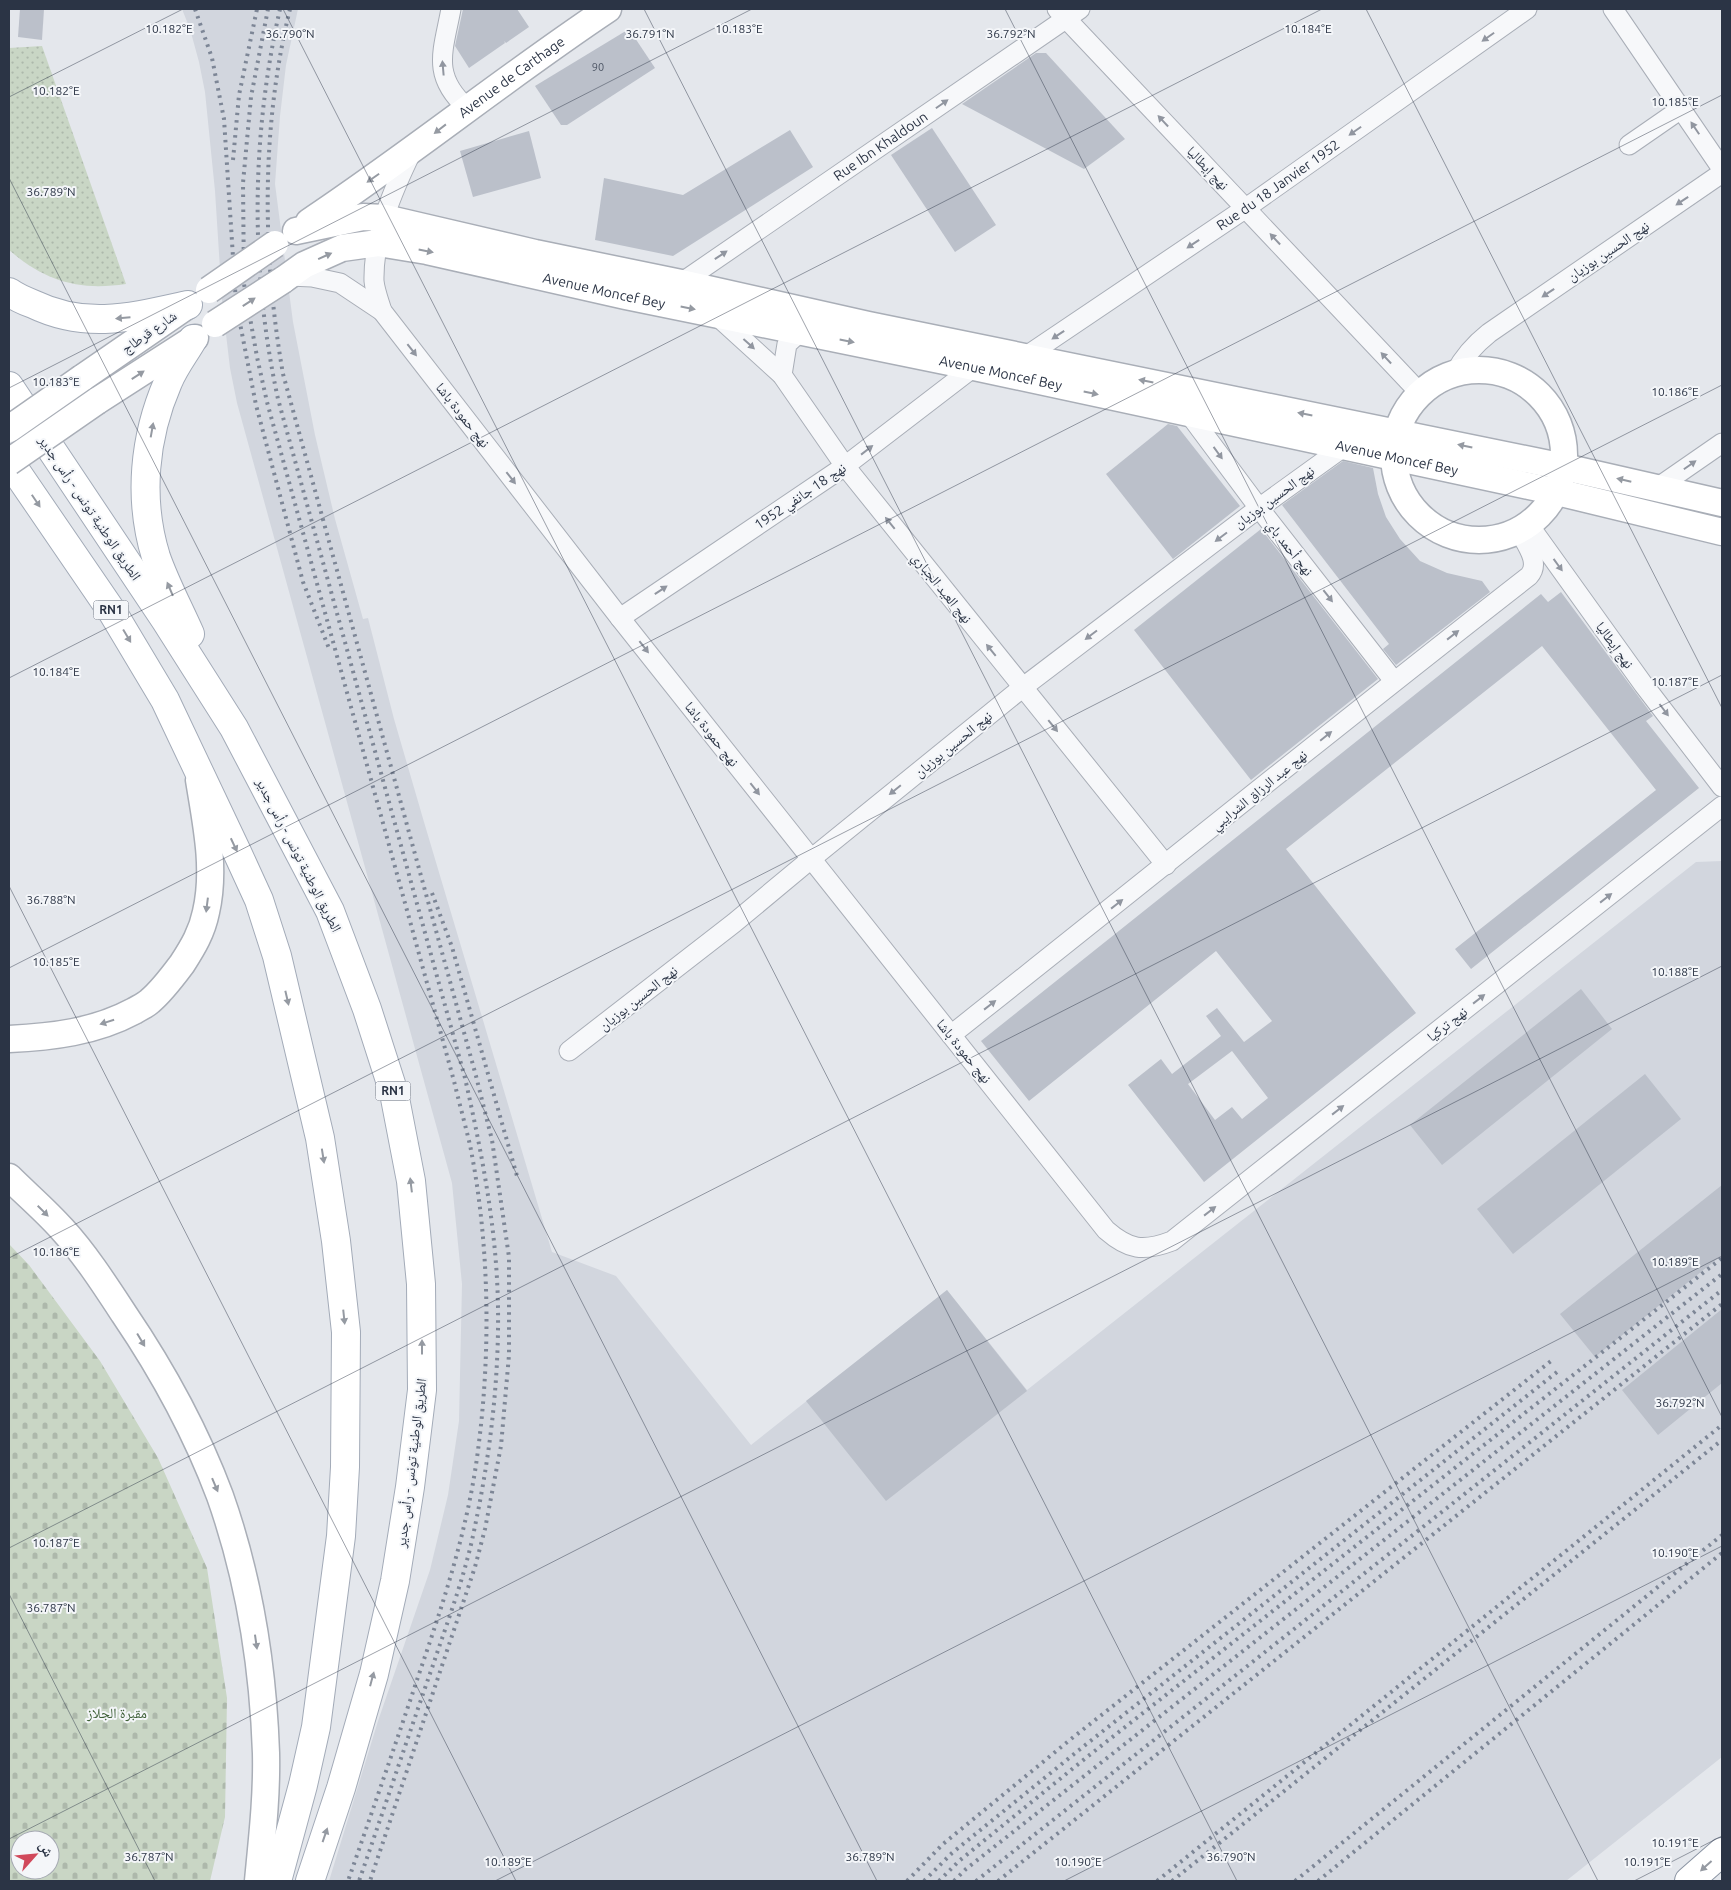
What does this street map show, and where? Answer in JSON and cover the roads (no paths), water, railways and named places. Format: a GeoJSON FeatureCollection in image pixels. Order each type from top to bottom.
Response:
{"type":"FeatureCollection","features":[{"type":"Feature","properties":{"kind":"main road","name":"Avenue de Carthage"},"geometry":{"type":"LineString","coordinates":[[414,149],[467,108],[608,9]]}},
{"type":"Feature","properties":{"kind":"main road","name":"شارع قرطاج"},"geometry":{"type":"LineString","coordinates":[[9,428],[414,149]]}},
{"type":"Feature","properties":{"kind":"main road","name":"Avenue Moncef Bey"},"geometry":{"type":"LineString","coordinates":[[287,237],[363,218],[385,218],[535,253],[1025,357],[1395,445],[1557,492],[1722,532]]}},
{"type":"Feature","properties":{"kind":"main road","name":"Avenue Moncef Bey"},"geometry":{"type":"LineString","coordinates":[[9,461],[97,401],[304,266],[342,248],[378,243],[427,251],[626,296],[974,367],[1345,446],[1395,445],[1564,467],[1722,503]]}},
{"type":"Feature","properties":{"kind":"main road"},"geometry":{"type":"LineString","coordinates":[[9,292],[50,313],[92,320],[138,316],[199,298]]}},
{"type":"Feature","properties":{"kind":"main road"},"geometry":{"type":"LineString","coordinates":[[193,339],[168,380],[153,423],[146,468],[147,513],[156,557],[234,728]]}},
{"type":"Feature","properties":{"kind":"main road"},"geometry":{"type":"LineString","coordinates":[[1488,370],[1521,380],[1547,402],[1562,433],[1564,467],[1557,492],[1546,510],[1524,528],[1492,540],[1463,540],[1436,529],[1414,511],[1399,486],[1395,445],[1406,411],[1420,393],[1436,381],[1455,373],[1488,370]]}},
{"type":"Feature","properties":{"kind":"main road","name":"الطريق الوطنية تونس - رأس جدير"},"geometry":{"type":"LineString","coordinates":[[9,386],[234,728],[330,911],[367,1008],[394,1093],[410,1181],[421,1284],[422,1390],[410,1487],[395,1581],[374,1674],[344,1779],[310,1881]]}},
{"type":"Feature","properties":{"kind":"main road","name":"RN1"},"geometry":{"type":"LineString","coordinates":[[9,461],[113,613],[166,700],[259,900],[278,956],[320,1138],[336,1241],[346,1332],[346,1467],[341,1536],[316,1727],[303,1785],[277,1881]]}},
{"type":"Feature","properties":{"kind":"main road"},"geometry":{"type":"LineString","coordinates":[[9,1039],[61,1035],[85,1030],[119,1019],[150,1002],[176,972],[196,943],[206,912],[210,850],[198,769]]}},
{"type":"Feature","properties":{"kind":"main road"},"geometry":{"type":"LineString","coordinates":[[9,1176],[62,1229],[100,1277],[137,1333],[172,1394],[197,1443],[220,1496],[237,1553],[252,1618],[262,1683],[266,1754],[264,1814],[258,1881]]}},
{"type":"Feature","properties":{"kind":"main road"},"geometry":{"type":"LineString","coordinates":[[1689,1881],[1722,1852]]}},
{"type":"Feature","properties":{"kind":"street"},"geometry":{"type":"LineString","coordinates":[[451,9],[443,53],[442,72],[454,95],[467,108]]}},
{"type":"Feature","properties":{"kind":"street","name":"Rue du 18 Janvier 1952"},"geometry":{"type":"LineString","coordinates":[[1025,357],[1246,208],[1527,9]]}},
{"type":"Feature","properties":{"kind":"street"},"geometry":{"type":"LineString","coordinates":[[1613,9],[1722,169]]}},
{"type":"Feature","properties":{"kind":"street","name":"نهج إيطاليا"},"geometry":{"type":"LineString","coordinates":[[1067,12],[1246,208],[1420,393]]}},
{"type":"Feature","properties":{"kind":"street","name":"Rue Ibn Khaldoun"},"geometry":{"type":"LineString","coordinates":[[681,283],[1067,12]]}},
{"type":"Feature","properties":{"kind":"street"},"geometry":{"type":"LineString","coordinates":[[1629,145],[1681,109]]}},
{"type":"Feature","properties":{"kind":"street","name":"نهج حمودة باشا"},"geometry":{"type":"LineString","coordinates":[[414,149],[397,182],[378,243],[374,281],[382,311],[620,618],[1106,1230],[1119,1241],[1144,1249],[1172,1241]]}},
{"type":"Feature","properties":{"kind":"street","name":"نهج الحسين بوزيان"},"geometry":{"type":"LineString","coordinates":[[1455,373],[1463,356],[1474,344],[1722,173]]}},
{"type":"Feature","properties":{"kind":"street"},"geometry":{"type":"LineString","coordinates":[[286,278],[312,277],[340,283],[382,311]]}},
{"type":"Feature","properties":{"kind":"street","name":"نهج العيد الجباري"},"geometry":{"type":"LineString","coordinates":[[715,314],[782,375],[845,466],[1166,865]]}},
{"type":"Feature","properties":{"kind":"street"},"geometry":{"type":"LineString","coordinates":[[782,375],[788,344],[800,332]]}},
{"type":"Feature","properties":{"kind":"street","name":"نهج 18 جانفي 1952"},"geometry":{"type":"LineString","coordinates":[[620,618],[845,466],[974,367]]}},
{"type":"Feature","properties":{"kind":"street","name":"نهج أحمد باي"},"geometry":{"type":"LineString","coordinates":[[1189,414],[1259,508],[1394,681]]}},
{"type":"Feature","properties":{"kind":"street"},"geometry":{"type":"LineString","coordinates":[[1658,488],[1722,443]]}},
{"type":"Feature","properties":{"kind":"street","name":"نهج الحسين بوزيان"},"geometry":{"type":"LineString","coordinates":[[569,1051],[734,923],[810,859],[1022,688],[1259,508],[1345,446]]}},
{"type":"Feature","properties":{"kind":"street","name":"نهج إيطاليا"},"geometry":{"type":"LineString","coordinates":[[1524,528],[1722,787]]}},
{"type":"Feature","properties":{"kind":"street","name":"نهج عبد الرزاق الشرايبي"},"geometry":{"type":"LineString","coordinates":[[952,1035],[1394,681],[1532,573],[1533,559],[1524,528]]}},
{"type":"Feature","properties":{"kind":"street","name":"نهج تركيا"},"geometry":{"type":"LineString","coordinates":[[1172,1241],[1722,806]]}},
{"type":"Feature","properties":{"kind":"railway"},"geometry":{"type":"LineString","coordinates":[[195,9],[212,58],[224,119],[236,303],[256,405],[303,582],[330,651]]}},
{"type":"Feature","properties":{"kind":"railway"},"geometry":{"type":"LineString","coordinates":[[233,160],[239,95],[257,9]]}},
{"type":"Feature","properties":{"kind":"railway"},"geometry":{"type":"LineString","coordinates":[[268,9],[251,97],[243,183],[244,284],[267,402],[470,1145],[481,1218],[486,1293],[483,1406],[475,1472],[463,1531],[438,1617],[348,1881]]}},
{"type":"Feature","properties":{"kind":"railway"},"geometry":{"type":"LineString","coordinates":[[280,9],[270,57],[259,155],[259,253],[262,302],[269,350],[278,399],[465,1078],[488,1192],[497,1279],[498,1335],[495,1390],[485,1472],[471,1544],[451,1614],[359,1881]]}},
{"type":"Feature","properties":{"kind":"railway"},"geometry":{"type":"LineString","coordinates":[[290,9],[274,99],[268,191],[271,283],[283,374],[476,1076],[492,1140],[509,1257],[509,1355],[501,1446],[485,1529],[475,1567],[370,1881]]}},
{"type":"Feature","properties":{"kind":"railway"},"geometry":{"type":"LineString","coordinates":[[432,893],[452,947],[517,1176]]}},
{"type":"Feature","properties":{"kind":"railway"},"geometry":{"type":"LineString","coordinates":[[939,1881],[959,1861],[1087,1757],[1722,1258]]}},
{"type":"Feature","properties":{"kind":"railway"},"geometry":{"type":"LineString","coordinates":[[954,1881],[966,1869],[1722,1274]]}},
{"type":"Feature","properties":{"kind":"railway"},"geometry":{"type":"LineString","coordinates":[[976,1881],[1722,1290]]}},
{"type":"Feature","properties":{"kind":"railway"},"geometry":{"type":"LineString","coordinates":[[998,1881],[1722,1304]]}},
{"type":"Feature","properties":{"kind":"railway"},"geometry":{"type":"LineString","coordinates":[[907,1881],[943,1844],[1071,1739],[1551,1361]]}},
{"type":"Feature","properties":{"kind":"railway"},"geometry":{"type":"LineString","coordinates":[[924,1881],[952,1853],[1079,1750],[1557,1372]]}},
{"type":"Feature","properties":{"kind":"railway"},"geometry":{"type":"LineString","coordinates":[[1157,1881],[1722,1425]]}},
{"type":"Feature","properties":{"kind":"railway"},"geometry":{"type":"LineString","coordinates":[[1172,1881],[1722,1440]]}},
{"type":"Feature","properties":{"kind":"railway"},"geometry":{"type":"LineString","coordinates":[[1295,1881],[1722,1535]]}},
{"type":"Feature","properties":{"kind":"railway"},"geometry":{"type":"LineString","coordinates":[[1318,1881],[1722,1553]]}},
{"type":"Feature","properties":{"kind":"park label","name":"مقبرة الجلاز"},"geometry":{"type":"Point","coordinates":[117,1713]}}]}
